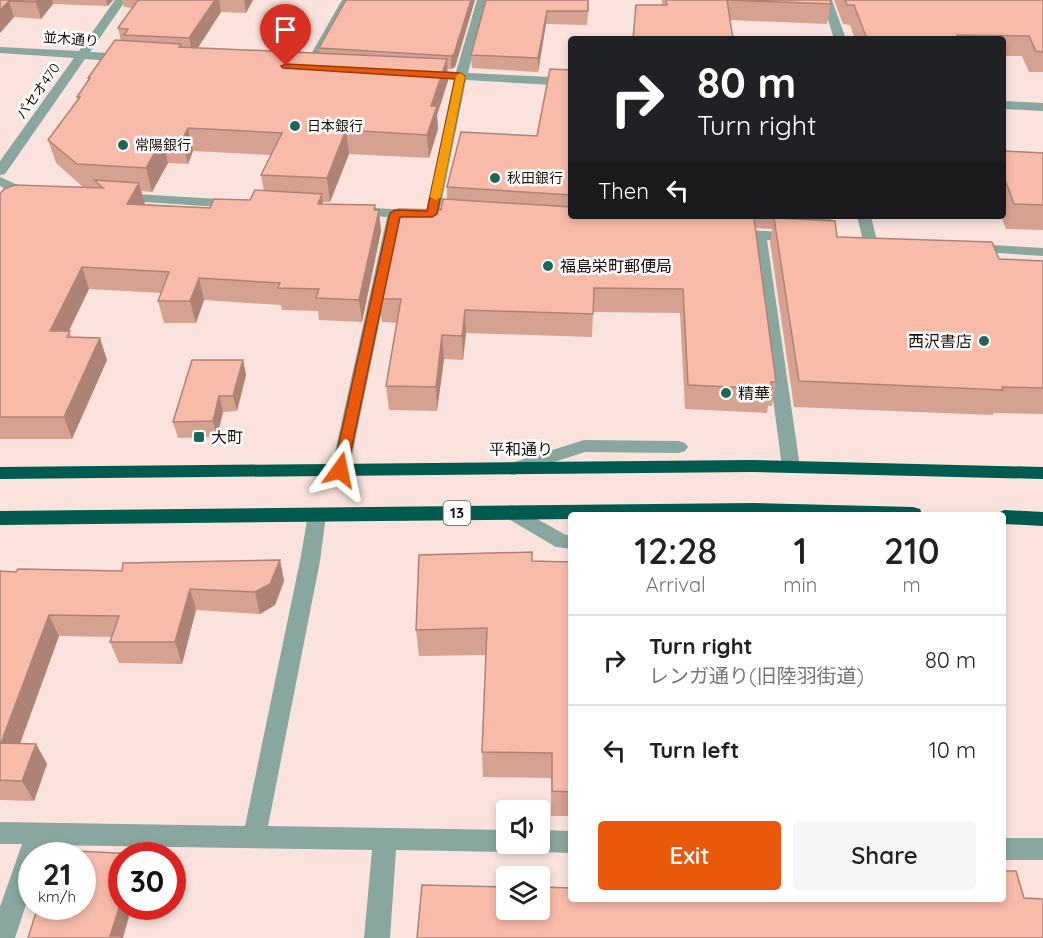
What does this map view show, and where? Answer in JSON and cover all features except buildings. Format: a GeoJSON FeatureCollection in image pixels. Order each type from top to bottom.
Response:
{"type":"FeatureCollection","features":[{"type":"Feature","properties":{"kind":"highway","name":"平和通り"},"geometry":{"type":"LineString","coordinates":[[0,472],[791,467],[1043,473]]}},
{"type":"Feature","properties":{"kind":"highway","name":"13"},"geometry":{"type":"LineString","coordinates":[[0,518],[512,512],[754,512]]}},
{"type":"Feature","properties":{"kind":"highway"},"geometry":{"type":"LineString","coordinates":[[1006,517],[1043,519]]}},
{"type":"Feature","properties":{"kind":"street","name":"パセオ470"},"geometry":{"type":"LineString","coordinates":[[0,171],[121,0]]}},
{"type":"Feature","properties":{"kind":"street"},"geometry":{"type":"LineString","coordinates":[[308,68],[347,0]]}},
{"type":"Feature","properties":{"kind":"street"},"geometry":{"type":"LineString","coordinates":[[336,210],[438,215],[460,76],[482,0]]}},
{"type":"Feature","properties":{"kind":"street"},"geometry":{"type":"LineString","coordinates":[[826,0],[839,36]]}},
{"type":"Feature","properties":{"kind":"street","name":"並木通り"},"geometry":{"type":"LineString","coordinates":[[0,50],[141,58]]}},
{"type":"Feature","properties":{"kind":"street"},"geometry":{"type":"LineString","coordinates":[[414,74],[568,82]]}},
{"type":"Feature","properties":{"kind":"street"},"geometry":{"type":"LineString","coordinates":[[1006,105],[1043,107]]}},
{"type":"Feature","properties":{"kind":"street"},"geometry":{"type":"LineString","coordinates":[[0,181],[17,190],[52,192]]}},
{"type":"Feature","properties":{"kind":"street"},"geometry":{"type":"LineString","coordinates":[[99,195],[253,205]]}},
{"type":"Feature","properties":{"kind":"street"},"geometry":{"type":"LineString","coordinates":[[340,470],[395,213]]}},
{"type":"Feature","properties":{"kind":"street"},"geometry":{"type":"LineString","coordinates":[[865,219],[870,241]]}},
{"type":"Feature","properties":{"kind":"street"},"geometry":{"type":"LineString","coordinates":[[724,233],[814,238]]}},
{"type":"Feature","properties":{"kind":"street"},"geometry":{"type":"LineString","coordinates":[[759,235],[791,467]]}},
{"type":"Feature","properties":{"kind":"street"},"geometry":{"type":"LineString","coordinates":[[962,247],[1043,252]]}},
{"type":"Feature","properties":{"kind":"street"},"geometry":{"type":"LineString","coordinates":[[514,468],[584,446],[679,447]]}},
{"type":"Feature","properties":{"kind":"street"},"geometry":{"type":"LineString","coordinates":[[512,512],[563,542],[568,542]]}},
{"type":"Feature","properties":{"kind":"street"},"geometry":{"type":"LineString","coordinates":[[254,837],[310,561],[317,515]]}},
{"type":"Feature","properties":{"kind":"street"},"geometry":{"type":"LineString","coordinates":[[0,833],[496,841]]}},
{"type":"Feature","properties":{"kind":"street"},"geometry":{"type":"LineString","coordinates":[[2,938],[38,834]]}},
{"type":"Feature","properties":{"kind":"street"},"geometry":{"type":"LineString","coordinates":[[377,938],[385,839]]}},
{"type":"Feature","properties":{"kind":"street"},"geometry":{"type":"LineString","coordinates":[[550,841],[568,842]]}},
{"type":"Feature","properties":{"kind":"street"},"geometry":{"type":"LineString","coordinates":[[1006,849],[1043,849]]}},
{"type":"Feature","properties":{"kind":"slow traffic"},"geometry":{"type":"LineString","coordinates":[[436,197],[460,76]]}},
{"type":"Feature","properties":{"kind":"place","name":"日本銀行"},"geometry":{"type":"Point","coordinates":[295,126]}},
{"type":"Feature","properties":{"kind":"place","name":"常陽銀行"},"geometry":{"type":"Point","coordinates":[123,145]}},
{"type":"Feature","properties":{"kind":"place","name":"秋田銀行"},"geometry":{"type":"Point","coordinates":[495,178]}},
{"type":"Feature","properties":{"kind":"place","name":"福島栄町郵便局"},"geometry":{"type":"Point","coordinates":[548,266]}},
{"type":"Feature","properties":{"kind":"place","name":"西沢書店"},"geometry":{"type":"Point","coordinates":[984,341]}},
{"type":"Feature","properties":{"kind":"place","name":"精華"},"geometry":{"type":"Point","coordinates":[726,393]}},
{"type":"Feature","properties":{"kind":"place","name":"大町"},"geometry":{"type":"Point","coordinates":[199,437]}},
{"type":"Feature","properties":{"kind":"route"},"geometry":{"type":"LineString","coordinates":[[286,66],[460,76],[432,214],[395,213],[340,470]]}}]}
